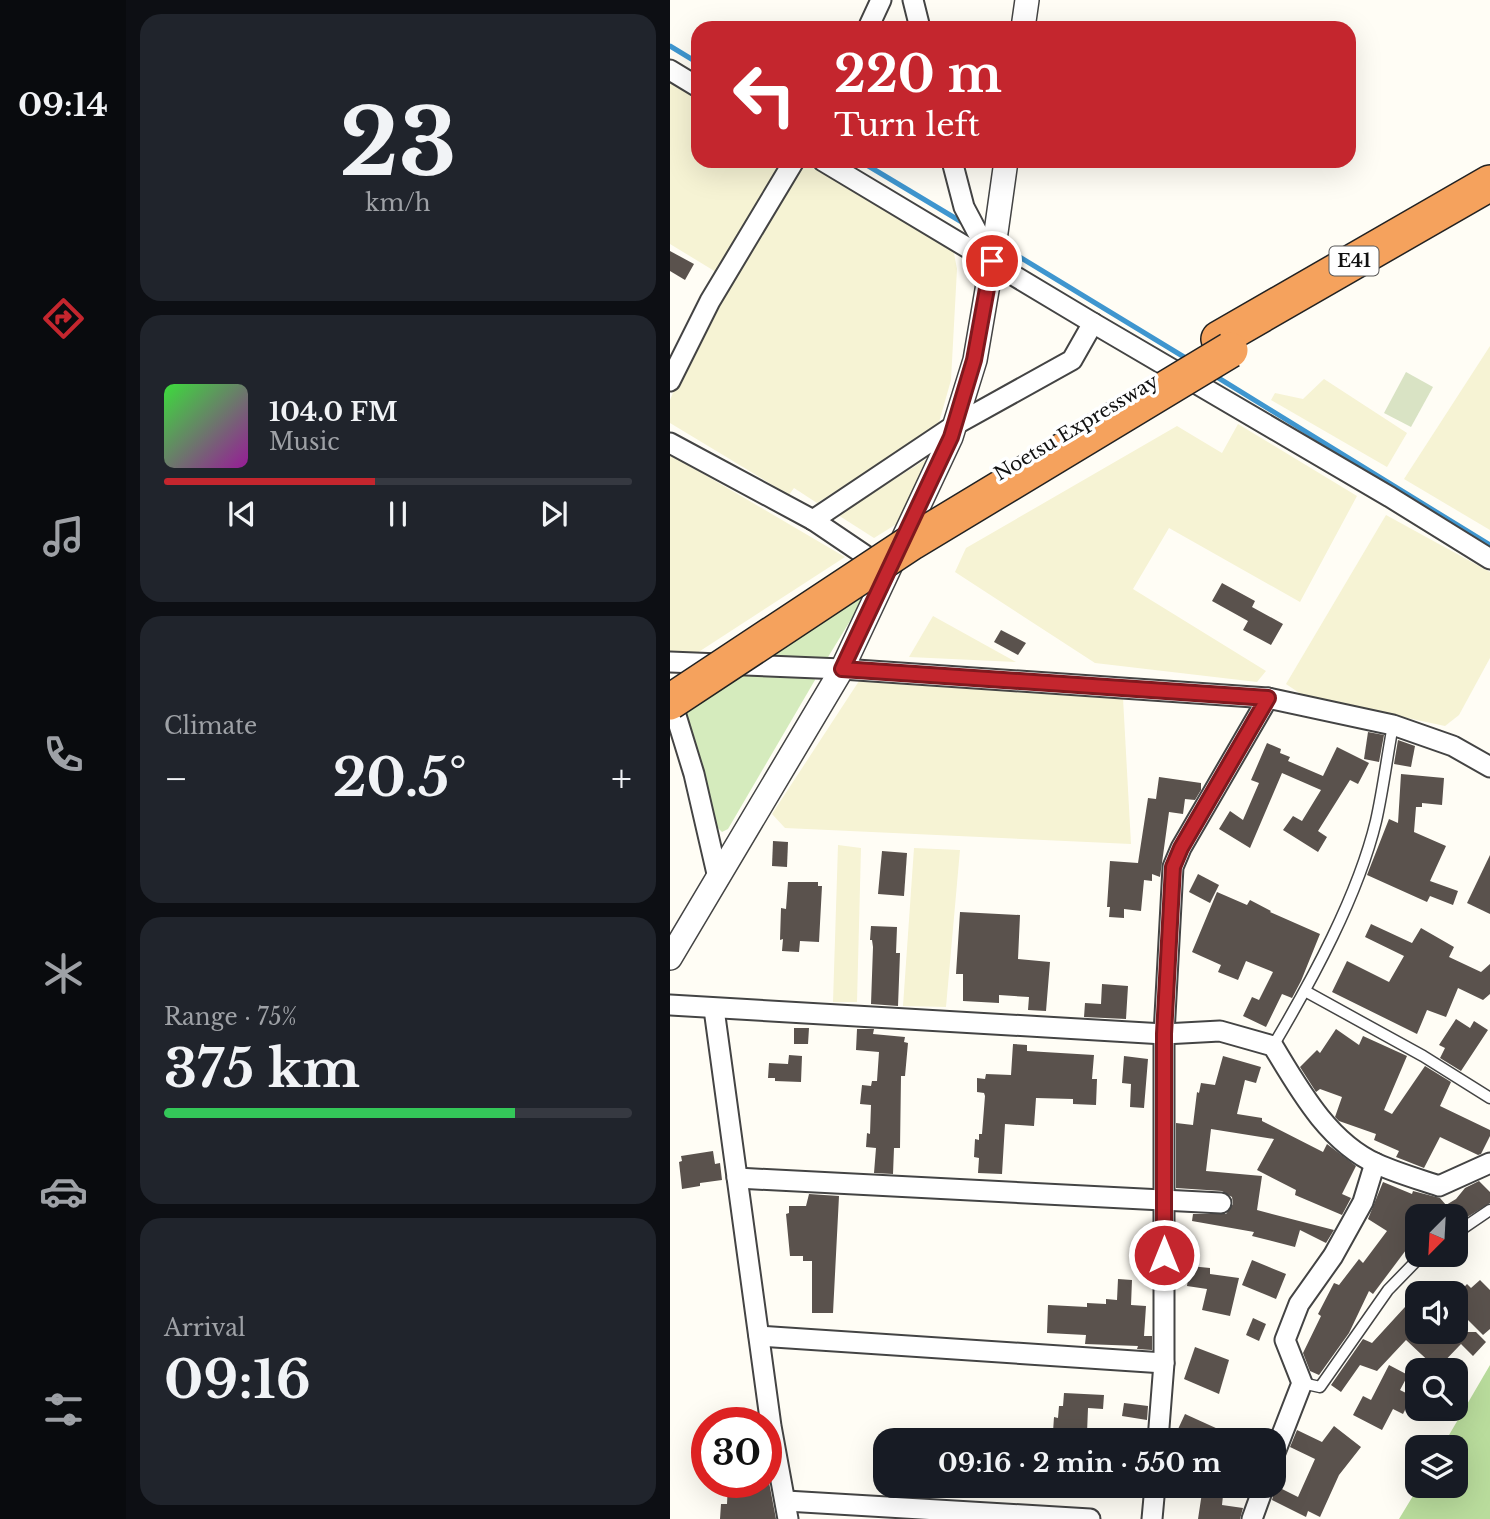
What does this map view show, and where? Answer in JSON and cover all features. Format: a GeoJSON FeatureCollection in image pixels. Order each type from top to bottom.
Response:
{"type":"FeatureCollection","features":[{"type":"Feature","properties":{"kind":"highway","name":"Noetsu Expressway"},"geometry":{"type":"LineString","coordinates":[[670,683],[835,575],[1224,345],[1490,183]]}},
{"type":"Feature","properties":{"kind":"highway","name":"Noetsu Expressway"},"geometry":{"type":"LineString","coordinates":[[670,702],[912,542],[1224,345],[1490,204]]}},
{"type":"Feature","properties":{"kind":"street"},"geometry":{"type":"LineString","coordinates":[[871,21],[881,0]]}},
{"type":"Feature","properties":{"kind":"street"},"geometry":{"type":"LineString","coordinates":[[913,0],[918,21]]}},
{"type":"Feature","properties":{"kind":"street"},"geometry":{"type":"LineString","coordinates":[[1024,21],[1027,0]]}},
{"type":"Feature","properties":{"kind":"street"},"geometry":{"type":"LineString","coordinates":[[670,70],[691,83]]}},
{"type":"Feature","properties":{"kind":"street"},"geometry":{"type":"LineString","coordinates":[[670,381],[675,353],[710,301],[790,168]]}},
{"type":"Feature","properties":{"kind":"street"},"geometry":{"type":"LineString","coordinates":[[835,168],[1490,559]]}},
{"type":"Feature","properties":{"kind":"street"},"geometry":{"type":"LineString","coordinates":[[954,168],[964,207],[992,261]]}},
{"type":"Feature","properties":{"kind":"street"},"geometry":{"type":"LineString","coordinates":[[670,958],[842,669],[951,437],[974,360],[1005,168]]}},
{"type":"Feature","properties":{"kind":"street"},"geometry":{"type":"LineString","coordinates":[[813,520],[955,425],[1072,360],[1093,323]]}},
{"type":"Feature","properties":{"kind":"street"},"geometry":{"type":"LineString","coordinates":[[670,443],[813,520],[888,571]]}},
{"type":"Feature","properties":{"kind":"street"},"geometry":{"type":"LineString","coordinates":[[670,662],[842,669],[1268,698],[1393,725],[1453,746],[1490,767]]}},
{"type":"Feature","properties":{"kind":"street"},"geometry":{"type":"LineString","coordinates":[[670,696],[694,774],[718,878]]}},
{"type":"Feature","properties":{"kind":"street"},"geometry":{"type":"LineString","coordinates":[[1159,1428],[1164,1363],[1164,1034],[1173,867],[1181,848],[1268,698]]}},
{"type":"Feature","properties":{"kind":"street"},"geometry":{"type":"LineString","coordinates":[[670,1005],[1164,1034],[1220,1031],[1273,1046],[1300,1090],[1332,1132],[1375,1163],[1439,1186],[1490,1163]]}},
{"type":"Feature","properties":{"kind":"street"},"geometry":{"type":"LineString","coordinates":[[714,1009],[772,1426],[787,1510],[1091,1519]]}},
{"type":"Feature","properties":{"kind":"street"},"geometry":{"type":"LineString","coordinates":[[1284,1428],[1302,1383],[1285,1340],[1299,1304],[1333,1256],[1363,1202],[1375,1163]]}},
{"type":"Feature","properties":{"kind":"street"},"geometry":{"type":"LineString","coordinates":[[737,1178],[1221,1203]]}},
{"type":"Feature","properties":{"kind":"street"},"geometry":{"type":"LineString","coordinates":[[759,1336],[1164,1363]]}},
{"type":"Feature","properties":{"kind":"street"},"geometry":{"type":"LineString","coordinates":[[1152,1519],[1154,1498]]}},
{"type":"Feature","properties":{"kind":"street"},"geometry":{"type":"LineString","coordinates":[[1252,1519],[1260,1498]]}},
{"type":"Feature","properties":{"kind":"lane"},"geometry":{"type":"LineString","coordinates":[[1273,1046],[1305,991],[1358,877],[1376,822],[1393,725]]}},
{"type":"Feature","properties":{"kind":"lane"},"geometry":{"type":"LineString","coordinates":[[1305,991],[1423,1056],[1490,1098]]}},
{"type":"Feature","properties":{"kind":"lane"},"geometry":{"type":"LineString","coordinates":[[1468,1225],[1490,1210]]}},
{"type":"Feature","properties":{"kind":"lane"},"geometry":{"type":"LineString","coordinates":[[1302,1383],[1320,1387],[1388,1290],[1410,1267]]}},
{"type":"Feature","properties":{"kind":"shaded area"},"geometry":{"type":"Polygon","coordinates":[[[670,79],[691,92],[691,168],[779,168],[716,272],[670,244],[670,79]]]}},
{"type":"Feature","properties":{"kind":"shaded area"},"geometry":{"type":"Polygon","coordinates":[[[801,168],[815,168],[953,248],[957,269],[951,380],[938,426],[817,503],[794,488],[789,495],[670,423],[670,400],[684,366],[742,262],[801,168]]]}},
{"type":"Feature","properties":{"kind":"shaded area"},"geometry":{"type":"Polygon","coordinates":[[[1490,346],[1490,530],[1404,479],[1490,346]]]}},
{"type":"Feature","properties":{"kind":"shaded area"},"geometry":{"type":"Polygon","coordinates":[[[1324,379],[1407,433],[1387,467],[1271,400],[1275,393],[1303,399],[1324,379]]]}},
{"type":"Feature","properties":{"kind":"shaded area"},"geometry":{"type":"Polygon","coordinates":[[[1238,424],[1357,496],[1300,602],[1169,528],[1133,589],[1266,671],[1257,682],[1095,663],[955,572],[966,548],[1177,426],[1222,453],[1238,424]]]}},
{"type":"Feature","properties":{"kind":"shaded area"},"geometry":{"type":"Polygon","coordinates":[[[670,455],[845,557],[697,653],[670,652],[670,455]]]}},
{"type":"Feature","properties":{"kind":"shaded area"},"geometry":{"type":"Polygon","coordinates":[[[928,458],[903,520],[874,538],[838,515],[928,458]]]}},
{"type":"Feature","properties":{"kind":"shaded area"},"geometry":{"type":"Polygon","coordinates":[[[1386,515],[1490,572],[1490,658],[1459,715],[1445,726],[1304,696],[1286,684],[1386,515]]]}},
{"type":"Feature","properties":{"kind":"shaded area"},"geometry":{"type":"Polygon","coordinates":[[[933,616],[1016,662],[909,657],[933,616]]]}},
{"type":"Feature","properties":{"kind":"shaded area"},"geometry":{"type":"Polygon","coordinates":[[[859,681],[1123,698],[1131,844],[785,828],[772,814],[859,681]]]}},
{"type":"Feature","properties":{"kind":"shaded area"},"geometry":{"type":"Polygon","coordinates":[[[838,845],[861,848],[857,1002],[833,1002],[838,845]]]}},
{"type":"Feature","properties":{"kind":"shaded area"},"geometry":{"type":"Polygon","coordinates":[[[914,848],[960,850],[946,1007],[903,1006],[914,848]]]}},
{"type":"Feature","properties":{"kind":"green space"},"geometry":{"type":"Polygon","coordinates":[[[1406,372],[1433,387],[1411,427],[1384,413],[1406,372]]]}},
{"type":"Feature","properties":{"kind":"green space"},"geometry":{"type":"Polygon","coordinates":[[[870,581],[858,608],[825,662],[749,660],[870,581]]]}},
{"type":"Feature","properties":{"kind":"green space"},"geometry":{"type":"Polygon","coordinates":[[[733,670],[812,674],[815,680],[728,829],[722,832],[710,820],[681,706],[733,670]]]}},
{"type":"Feature","properties":{"kind":"green space"},"geometry":{"type":"Polygon","coordinates":[[[1490,1365],[1490,1519],[1399,1519],[1412,1498],[1468,1498],[1468,1435],[1449,1435],[1457,1421],[1468,1421],[1468,1403],[1490,1365]]]}},
{"type":"Feature","properties":{"kind":"building"},"geometry":{"type":"Polygon","coordinates":[[[670,251],[694,264],[685,280],[670,271],[670,251]]]}},
{"type":"Feature","properties":{"kind":"building"},"geometry":{"type":"Polygon","coordinates":[[[1222,583],[1255,601],[1252,607],[1283,624],[1271,645],[1243,630],[1248,621],[1212,601],[1222,583]]]}},
{"type":"Feature","properties":{"kind":"building"},"geometry":{"type":"Polygon","coordinates":[[[1001,630],[1026,643],[1018,655],[994,642],[1001,630]]]}},
{"type":"Feature","properties":{"kind":"building"},"geometry":{"type":"Polygon","coordinates":[[[1368,732],[1384,735],[1379,762],[1364,759],[1368,732]]]}},
{"type":"Feature","properties":{"kind":"building"},"geometry":{"type":"Polygon","coordinates":[[[1398,740],[1415,746],[1411,767],[1394,764],[1398,740]]]}},
{"type":"Feature","properties":{"kind":"building"},"geometry":{"type":"Polygon","coordinates":[[[1267,743],[1281,749],[1280,753],[1290,757],[1288,761],[1323,776],[1337,747],[1369,763],[1358,784],[1350,780],[1318,831],[1327,837],[1318,852],[1283,830],[1293,816],[1302,821],[1321,790],[1282,773],[1250,848],[1219,829],[1230,811],[1243,820],[1259,783],[1251,780],[1267,743]]]}},
{"type":"Feature","properties":{"kind":"building"},"geometry":{"type":"Polygon","coordinates":[[[1401,774],[1444,778],[1442,805],[1422,803],[1422,807],[1416,807],[1414,832],[1446,846],[1430,881],[1458,891],[1453,905],[1430,896],[1427,902],[1367,875],[1389,819],[1398,823],[1401,774]]]}},
{"type":"Feature","properties":{"kind":"building"},"geometry":{"type":"Polygon","coordinates":[[[1159,777],[1201,783],[1201,790],[1195,800],[1185,799],[1183,814],[1169,812],[1160,877],[1152,874],[1152,881],[1144,880],[1141,911],[1124,909],[1124,918],[1109,917],[1110,907],[1107,907],[1110,861],[1138,863],[1148,798],[1156,799],[1159,777]]]}},
{"type":"Feature","properties":{"kind":"building"},"geometry":{"type":"Polygon","coordinates":[[[773,841],[788,842],[787,867],[772,866],[773,841]]]}},
{"type":"Feature","properties":{"kind":"building"},"geometry":{"type":"Polygon","coordinates":[[[882,851],[907,853],[904,896],[878,894],[882,851]]]}},
{"type":"Feature","properties":{"kind":"building"},"geometry":{"type":"Polygon","coordinates":[[[1490,855],[1490,914],[1467,903],[1490,855]]]}},
{"type":"Feature","properties":{"kind":"building"},"geometry":{"type":"Polygon","coordinates":[[[1198,874],[1219,885],[1210,903],[1189,892],[1198,874]]]}},
{"type":"Feature","properties":{"kind":"building"},"geometry":{"type":"Polygon","coordinates":[[[788,882],[818,882],[818,886],[822,886],[819,942],[800,941],[799,952],[782,951],[783,939],[780,940],[781,908],[786,909],[788,882]]]}},
{"type":"Feature","properties":{"kind":"building"},"geometry":{"type":"Polygon","coordinates":[[[1217,892],[1247,905],[1250,900],[1320,934],[1292,998],[1282,994],[1266,1027],[1243,1016],[1252,997],[1259,1000],[1273,972],[1246,961],[1238,980],[1218,972],[1221,965],[1192,952],[1217,892]]]}},
{"type":"Feature","properties":{"kind":"building"},"geometry":{"type":"Polygon","coordinates":[[[960,912],[1020,915],[1018,959],[1050,962],[1046,1011],[1028,1010],[1029,997],[999,995],[999,1003],[963,1001],[963,974],[956,974],[960,912]]]}},
{"type":"Feature","properties":{"kind":"building"},"geometry":{"type":"Polygon","coordinates":[[[1371,924],[1412,943],[1421,928],[1454,947],[1449,957],[1481,972],[1490,964],[1490,994],[1483,1000],[1458,988],[1446,1017],[1427,1010],[1417,1034],[1332,992],[1347,961],[1389,982],[1404,956],[1365,937],[1371,924]]]}},
{"type":"Feature","properties":{"kind":"building"},"geometry":{"type":"Polygon","coordinates":[[[871,926],[897,927],[896,953],[900,953],[898,1006],[871,1004],[871,926]]]}},
{"type":"Feature","properties":{"kind":"building"},"geometry":{"type":"Polygon","coordinates":[[[1102,984],[1128,986],[1126,1019],[1084,1017],[1085,1003],[1101,1004],[1102,984]]]}},
{"type":"Feature","properties":{"kind":"building"},"geometry":{"type":"Polygon","coordinates":[[[1456,1019],[1470,1028],[1474,1021],[1488,1030],[1461,1071],[1440,1058],[1445,1048],[1439,1045],[1456,1019]]]}},
{"type":"Feature","properties":{"kind":"building"},"geometry":{"type":"Polygon","coordinates":[[[794,1028],[809,1028],[808,1044],[794,1044],[794,1028]]]}},
{"type":"Feature","properties":{"kind":"building"},"geometry":{"type":"Polygon","coordinates":[[[857,1029],[874,1029],[873,1034],[905,1037],[904,1042],[908,1043],[905,1076],[901,1076],[900,1148],[894,1148],[893,1174],[874,1173],[876,1148],[866,1147],[867,1133],[870,1134],[871,1105],[860,1104],[862,1085],[871,1086],[872,1081],[877,1081],[879,1052],[856,1050],[857,1029]]]}},
{"type":"Feature","properties":{"kind":"building"},"geometry":{"type":"Polygon","coordinates":[[[1336,1029],[1359,1045],[1363,1036],[1407,1056],[1384,1110],[1392,1114],[1425,1066],[1451,1082],[1440,1106],[1490,1130],[1490,1136],[1481,1154],[1440,1137],[1424,1168],[1396,1157],[1399,1151],[1374,1140],[1376,1134],[1339,1121],[1335,1117],[1342,1097],[1320,1089],[1316,1092],[1300,1067],[1317,1050],[1320,1053],[1336,1029]]]}},
{"type":"Feature","properties":{"kind":"building"},"geometry":{"type":"Polygon","coordinates":[[[1013,1044],[1027,1045],[1027,1051],[1094,1055],[1092,1079],[1097,1079],[1096,1105],[1073,1104],[1073,1099],[1036,1098],[1034,1126],[1005,1124],[1002,1174],[978,1173],[979,1158],[974,1157],[975,1139],[979,1140],[979,1134],[982,1134],[985,1096],[984,1093],[977,1092],[977,1078],[985,1079],[986,1074],[1011,1075],[1013,1044]]]}},
{"type":"Feature","properties":{"kind":"building"},"geometry":{"type":"Polygon","coordinates":[[[789,1055],[802,1056],[801,1082],[775,1081],[775,1078],[768,1078],[769,1063],[788,1064],[789,1055]]]}},
{"type":"Feature","properties":{"kind":"building"},"geometry":{"type":"Polygon","coordinates":[[[1124,1056],[1148,1059],[1144,1108],[1130,1107],[1131,1084],[1122,1083],[1124,1056]]]}},
{"type":"Feature","properties":{"kind":"building"},"geometry":{"type":"Polygon","coordinates":[[[1223,1056],[1261,1067],[1256,1083],[1245,1080],[1237,1114],[1262,1118],[1262,1121],[1323,1152],[1327,1144],[1356,1166],[1342,1194],[1351,1198],[1342,1215],[1295,1195],[1296,1190],[1257,1170],[1274,1139],[1211,1129],[1206,1171],[1262,1176],[1257,1210],[1334,1230],[1326,1243],[1300,1230],[1295,1247],[1252,1236],[1254,1232],[1192,1221],[1193,1214],[1226,1214],[1233,1204],[1232,1197],[1222,1191],[1176,1188],[1176,1123],[1193,1125],[1197,1092],[1199,1093],[1201,1083],[1215,1085],[1223,1056]]]}},
{"type":"Feature","properties":{"kind":"building"},"geometry":{"type":"Polygon","coordinates":[[[713,1151],[715,1164],[720,1163],[722,1180],[682,1189],[679,1162],[682,1161],[681,1156],[713,1151]]]}},
{"type":"Feature","properties":{"kind":"building"},"geometry":{"type":"Polygon","coordinates":[[[1479,1181],[1490,1192],[1490,1203],[1468,1217],[1468,1204],[1448,1204],[1465,1188],[1479,1181]]]}},
{"type":"Feature","properties":{"kind":"building"},"geometry":{"type":"Polygon","coordinates":[[[1383,1182],[1412,1194],[1413,1191],[1440,1198],[1445,1204],[1405,1204],[1405,1251],[1373,1294],[1369,1291],[1349,1333],[1319,1375],[1310,1371],[1303,1353],[1334,1283],[1339,1285],[1359,1259],[1363,1263],[1387,1231],[1368,1219],[1383,1182]]]}},
{"type":"Feature","properties":{"kind":"building"},"geometry":{"type":"Polygon","coordinates":[[[809,1194],[839,1196],[833,1313],[812,1313],[812,1261],[803,1261],[803,1256],[790,1256],[786,1214],[789,1213],[789,1206],[806,1206],[809,1194]]]}},
{"type":"Feature","properties":{"kind":"building"},"geometry":{"type":"Polygon","coordinates":[[[1252,1260],[1286,1274],[1276,1299],[1242,1285],[1252,1260]]]}},
{"type":"Feature","properties":{"kind":"building"},"geometry":{"type":"Polygon","coordinates":[[[1190,1266],[1210,1268],[1210,1274],[1239,1278],[1230,1316],[1202,1310],[1207,1289],[1187,1286],[1190,1266]]]}},
{"type":"Feature","properties":{"kind":"building"},"geometry":{"type":"Polygon","coordinates":[[[1118,1279],[1132,1280],[1131,1305],[1146,1306],[1144,1336],[1152,1336],[1152,1350],[1137,1349],[1138,1346],[1085,1344],[1086,1335],[1047,1333],[1048,1305],[1087,1307],[1087,1303],[1106,1304],[1106,1299],[1117,1300],[1118,1279]]]}},
{"type":"Feature","properties":{"kind":"building"},"geometry":{"type":"Polygon","coordinates":[[[1480,1280],[1490,1290],[1490,1329],[1483,1335],[1468,1320],[1468,1285],[1471,1288],[1480,1280]]]}},
{"type":"Feature","properties":{"kind":"building"},"geometry":{"type":"Polygon","coordinates":[[[1405,1307],[1405,1341],[1377,1371],[1360,1365],[1341,1392],[1331,1385],[1363,1339],[1372,1343],[1405,1307]]]}},
{"type":"Feature","properties":{"kind":"building"},"geometry":{"type":"Polygon","coordinates":[[[1253,1318],[1266,1324],[1259,1341],[1246,1335],[1253,1318]]]}},
{"type":"Feature","properties":{"kind":"building"},"geometry":{"type":"Polygon","coordinates":[[[1468,1332],[1476,1332],[1486,1342],[1473,1356],[1461,1344],[1468,1344],[1468,1332]]]}},
{"type":"Feature","properties":{"kind":"building"},"geometry":{"type":"Polygon","coordinates":[[[1410,1344],[1461,1344],[1448,1358],[1425,1358],[1410,1344]]]}},
{"type":"Feature","properties":{"kind":"building"},"geometry":{"type":"Polygon","coordinates":[[[1195,1347],[1229,1360],[1219,1394],[1184,1379],[1195,1347]]]}},
{"type":"Feature","properties":{"kind":"building"},"geometry":{"type":"Polygon","coordinates":[[[1389,1365],[1405,1373],[1400,1390],[1405,1392],[1405,1410],[1403,1414],[1393,1409],[1382,1430],[1353,1415],[1363,1396],[1371,1400],[1389,1365]]]}},
{"type":"Feature","properties":{"kind":"building"},"geometry":{"type":"Polygon","coordinates":[[[1064,1393],[1104,1395],[1103,1409],[1088,1408],[1087,1428],[1053,1428],[1054,1417],[1058,1418],[1059,1406],[1063,1406],[1064,1393]]]}},
{"type":"Feature","properties":{"kind":"building"},"geometry":{"type":"Polygon","coordinates":[[[1124,1403],[1148,1406],[1147,1420],[1122,1416],[1124,1403]]]}},
{"type":"Feature","properties":{"kind":"building"},"geometry":{"type":"Polygon","coordinates":[[[1185,1414],[1216,1428],[1179,1428],[1185,1414]]]}},
{"type":"Feature","properties":{"kind":"building"},"geometry":{"type":"Polygon","coordinates":[[[1334,1426],[1361,1447],[1339,1475],[1320,1517],[1308,1511],[1306,1517],[1272,1500],[1286,1498],[1286,1491],[1298,1497],[1315,1459],[1290,1447],[1297,1430],[1322,1442],[1334,1426]]]}},
{"type":"Feature","properties":{"kind":"building"},"geometry":{"type":"Polygon","coordinates":[[[727,1498],[772,1498],[776,1519],[720,1519],[721,1504],[727,1504],[727,1498]]]}},
{"type":"Feature","properties":{"kind":"building"},"geometry":{"type":"Polygon","coordinates":[[[1201,1498],[1223,1498],[1222,1505],[1243,1508],[1240,1519],[1198,1519],[1201,1498]]]}},
{"type":"Feature","properties":{"kind":"waterway"},"geometry":{"type":"LineString","coordinates":[[670,46],[691,59]]}},
{"type":"Feature","properties":{"kind":"waterway"},"geometry":{"type":"LineString","coordinates":[[872,168],[965,224]]}},
{"type":"Feature","properties":{"kind":"waterway"},"geometry":{"type":"LineString","coordinates":[[1000,245],[1189,360]]}},
{"type":"Feature","properties":{"kind":"waterway"},"geometry":{"type":"LineString","coordinates":[[1212,374],[1490,545]]}},
{"type":"Feature","properties":{"kind":"route"},"geometry":{"type":"LineString","coordinates":[[992,261],[974,360],[951,437],[842,669],[1268,698],[1181,848],[1173,867],[1164,1034],[1164,1255]]}}]}
